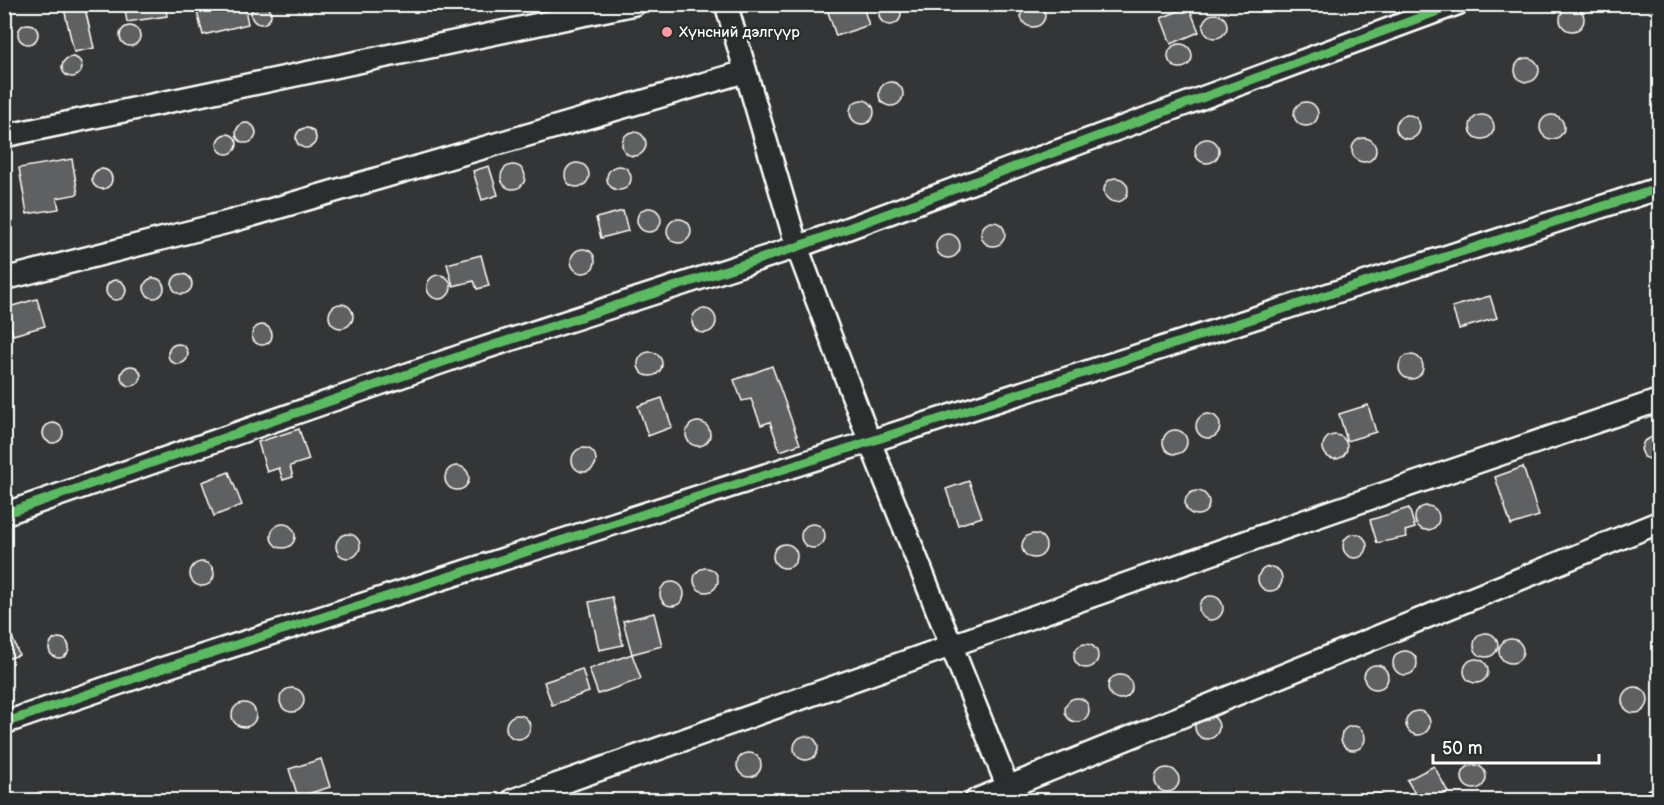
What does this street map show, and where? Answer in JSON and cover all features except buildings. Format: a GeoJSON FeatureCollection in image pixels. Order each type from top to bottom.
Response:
{"type":"FeatureCollection","features":[{"type":"Feature","properties":{"kind":"street"},"geometry":{"type":"LineString","coordinates":[[4,136],[635,4]]}},
{"type":"Feature","properties":{"kind":"street"},"geometry":{"type":"LineString","coordinates":[[726,4],[796,247],[870,442],[1011,793]]}},
{"type":"Feature","properties":{"kind":"street"},"geometry":{"type":"LineString","coordinates":[[4,514],[466,354],[796,247],[1457,4]]}},
{"type":"Feature","properties":{"kind":"street"},"geometry":{"type":"LineString","coordinates":[[4,279],[232,220],[744,72]]}},
{"type":"Feature","properties":{"kind":"street"},"geometry":{"type":"LineString","coordinates":[[4,723],[176,664],[1659,188]]}},
{"type":"Feature","properties":{"kind":"street"},"geometry":{"type":"LineString","coordinates":[[513,801],[1333,511],[1659,400]]}},
{"type":"Feature","properties":{"kind":"street"},"geometry":{"type":"LineString","coordinates":[[976,801],[1011,793],[1659,522]]}},
{"type":"Feature","properties":{"kind":"cycle path"},"geometry":{"type":"LineString","coordinates":[[4,514],[466,354],[797,247],[1457,4]]}},
{"type":"Feature","properties":{"kind":"cycle path"},"geometry":{"type":"LineString","coordinates":[[4,723],[164,668],[1660,188]]}},
{"type":"Feature","properties":{"kind":"place","name":"Хүнсний дэлгүүр"},"geometry":{"type":"Point","coordinates":[667,32]}}]}
